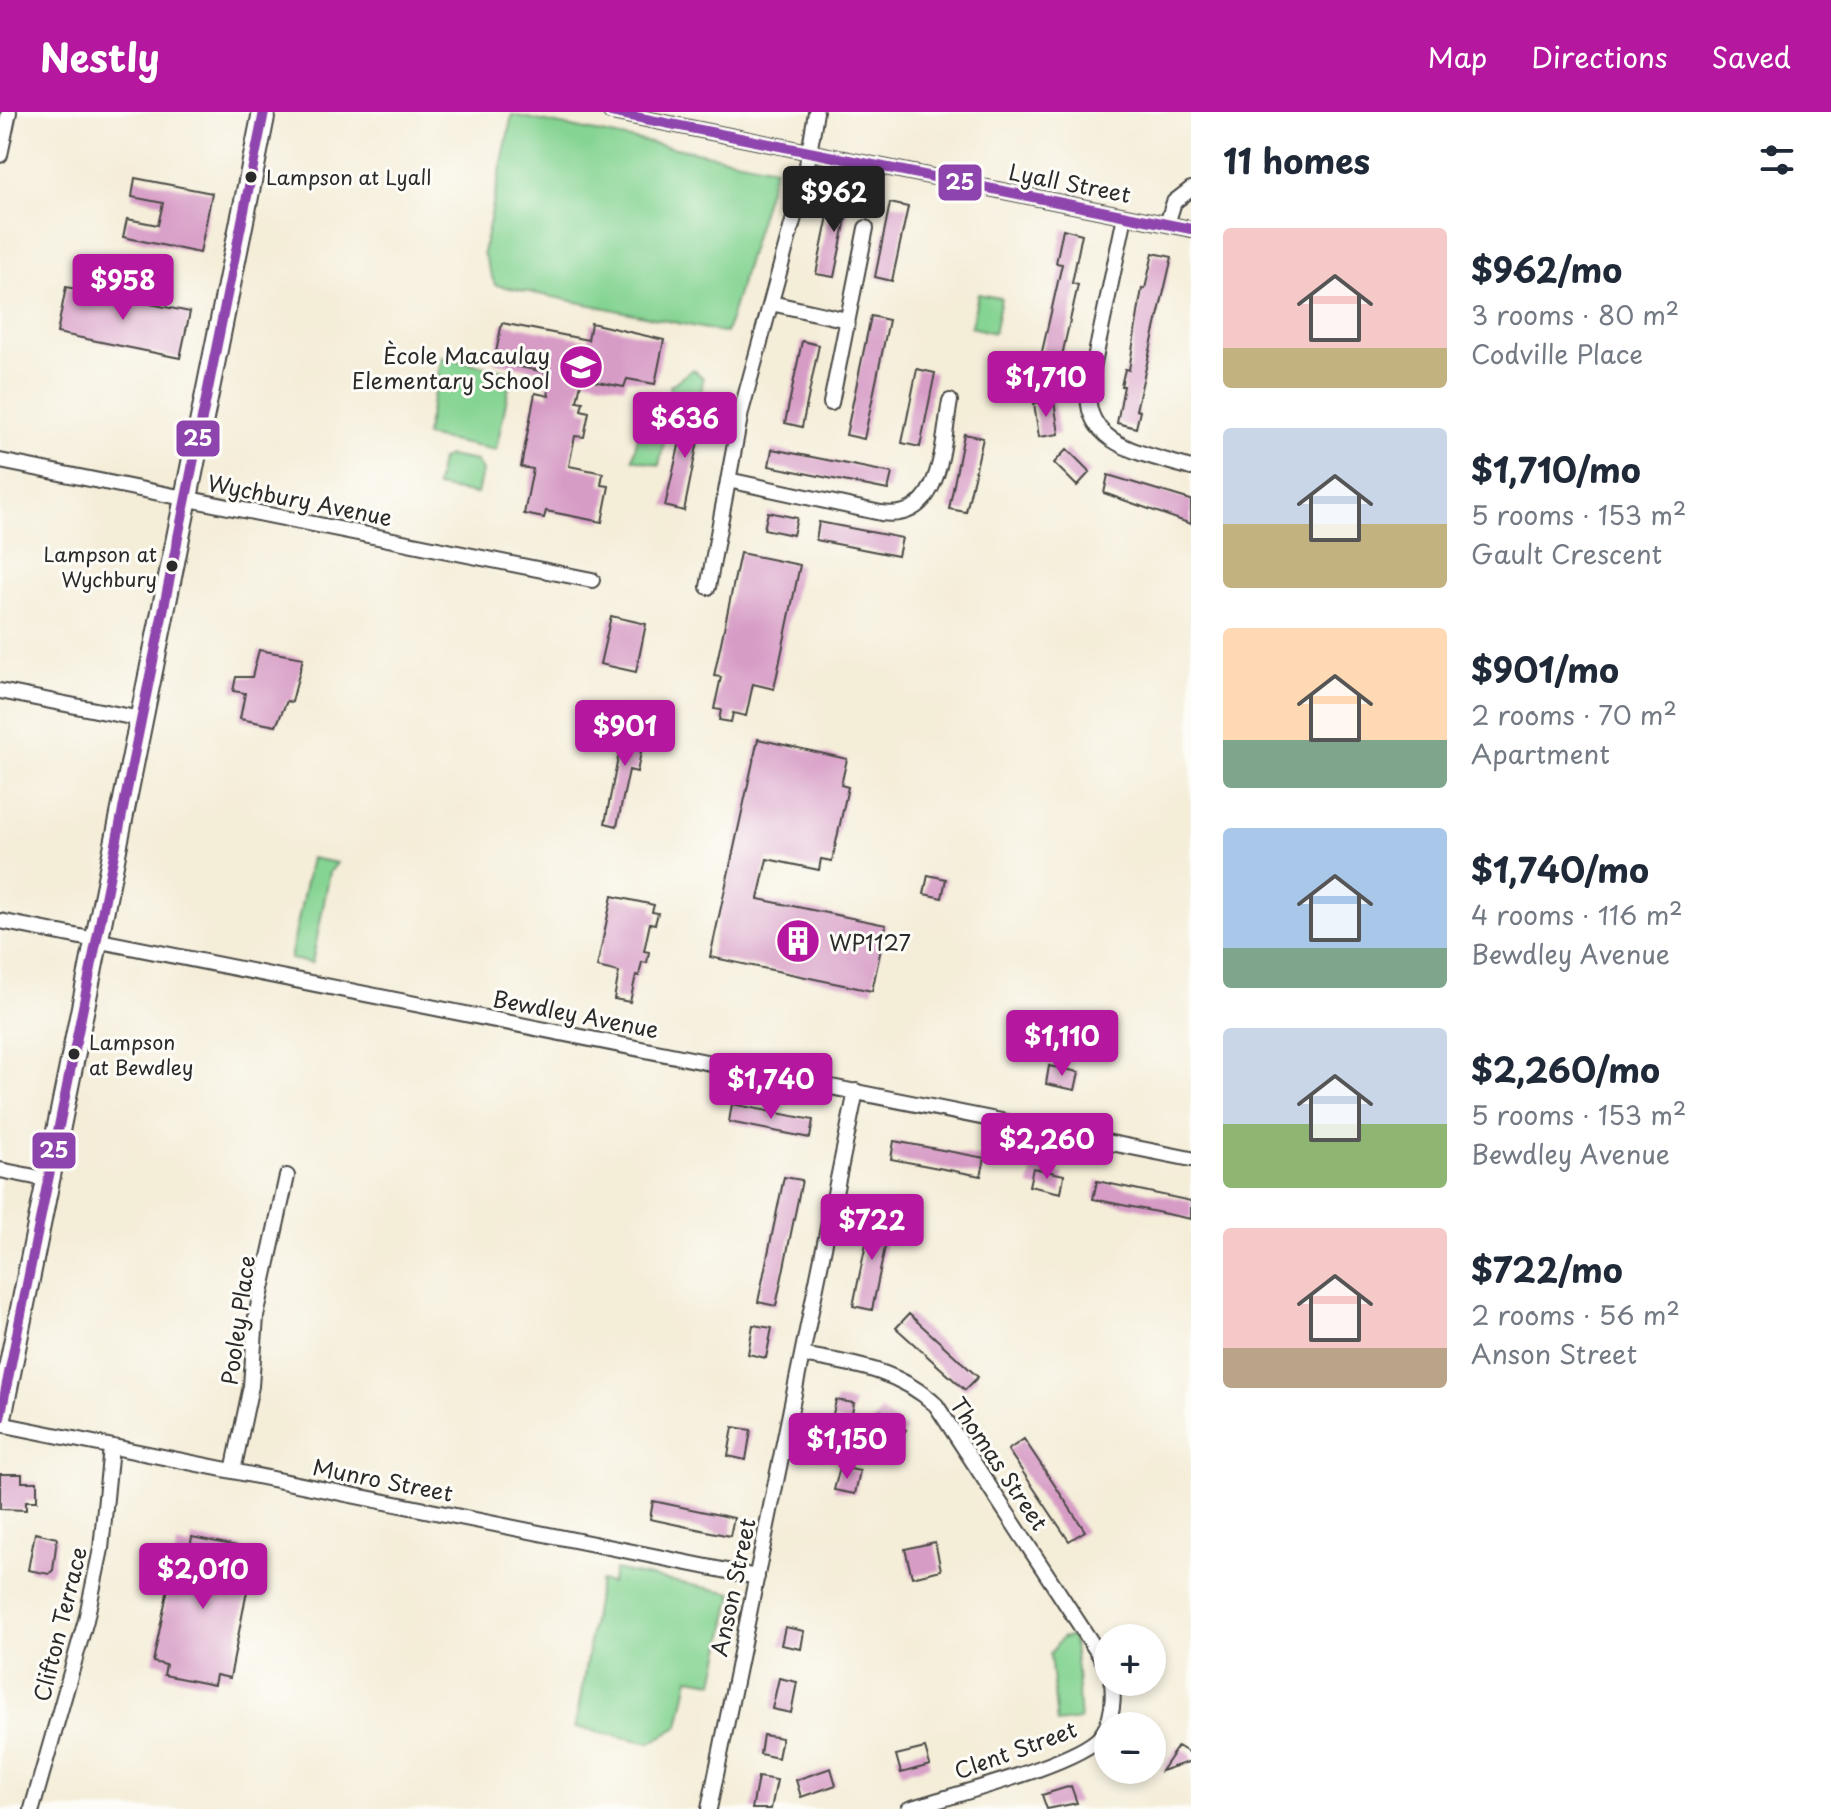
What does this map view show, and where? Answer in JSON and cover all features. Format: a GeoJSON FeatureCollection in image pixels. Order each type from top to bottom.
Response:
{"type":"FeatureCollection","features":[{"type":"Feature","properties":{"kind":"street"},"geometry":{"type":"LineString","coordinates":[[0,155],[9,112]]}},
{"type":"Feature","properties":{"kind":"street"},"geometry":{"type":"LineString","coordinates":[[0,1421],[264,112]]}},
{"type":"Feature","properties":{"kind":"street","name":"Lyall Street"},"geometry":{"type":"LineString","coordinates":[[611,112],[1191,229]]}},
{"type":"Feature","properties":{"kind":"street"},"geometry":{"type":"LineString","coordinates":[[708,587],[743,403],[771,303],[816,112]]}},
{"type":"Feature","properties":{"kind":"street"},"geometry":{"type":"LineString","coordinates":[[1167,224],[1174,202],[1191,189]]}},
{"type":"Feature","properties":{"kind":"street"},"geometry":{"type":"LineString","coordinates":[[1125,216],[1089,387],[1089,414],[1098,430],[1114,442],[1191,468]]}},
{"type":"Feature","properties":{"kind":"street"},"geometry":{"type":"LineString","coordinates":[[831,403],[866,228]]}},
{"type":"Feature","properties":{"kind":"street"},"geometry":{"type":"LineString","coordinates":[[771,303],[847,320]]}},
{"type":"Feature","properties":{"kind":"street"},"geometry":{"type":"LineString","coordinates":[[728,480],[881,513],[905,512],[920,505],[934,484],[950,401]]}},
{"type":"Feature","properties":{"kind":"street","name":"Wychbury Avenue"},"geometry":{"type":"LineString","coordinates":[[0,461],[592,580]]}},
{"type":"Feature","properties":{"kind":"street"},"geometry":{"type":"LineString","coordinates":[[0,691],[141,719]]}},
{"type":"Feature","properties":{"kind":"street","name":"Bewdley Avenue"},"geometry":{"type":"LineString","coordinates":[[0,921],[1191,1159]]}},
{"type":"Feature","properties":{"kind":"street","name":"Anson Street"},"geometry":{"type":"LineString","coordinates":[[709,1809],[856,1091]]}},
{"type":"Feature","properties":{"kind":"street"},"geometry":{"type":"LineString","coordinates":[[0,1170],[50,1180]]}},
{"type":"Feature","properties":{"kind":"street","name":"Pooley Place"},"geometry":{"type":"LineString","coordinates":[[233,1471],[251,1386],[256,1316],[287,1176]]}},
{"type":"Feature","properties":{"kind":"street","name":"Thomas Street"},"geometry":{"type":"LineString","coordinates":[[802,1355],[888,1372],[913,1386],[936,1405],[1094,1647]]}},
{"type":"Feature","properties":{"kind":"street","name":"Munro Street"},"geometry":{"type":"LineString","coordinates":[[0,1421],[111,1447],[757,1577]]}},
{"type":"Feature","properties":{"kind":"street","name":"Clifton Terrace"},"geometry":{"type":"LineString","coordinates":[[32,1809],[86,1620],[101,1549],[111,1447]]}},
{"type":"Feature","properties":{"kind":"street","name":"Clent Street"},"geometry":{"type":"LineString","coordinates":[[909,1809],[1084,1750],[1101,1736],[1112,1696]]}},
{"type":"Feature","properties":{"kind":"green space"},"geometry":{"type":"Polygon","coordinates":[[[512,115],[775,168],[726,333],[495,285],[483,253],[512,115]]]}},
{"type":"Feature","properties":{"kind":"green space"},"geometry":{"type":"Polygon","coordinates":[[[978,294],[1001,298],[994,333],[971,327],[978,294]]]}},
{"type":"Feature","properties":{"kind":"green space"},"geometry":{"type":"Polygon","coordinates":[[[442,357],[512,372],[496,450],[425,436],[442,357]]]}},
{"type":"Feature","properties":{"kind":"green space"},"geometry":{"type":"Polygon","coordinates":[[[693,369],[703,378],[700,404],[691,406],[671,398],[670,386],[693,369]]]}},
{"type":"Feature","properties":{"kind":"green space"},"geometry":{"type":"Polygon","coordinates":[[[641,418],[668,424],[659,465],[633,459],[641,418]]]}},
{"type":"Feature","properties":{"kind":"green space"},"geometry":{"type":"Polygon","coordinates":[[[448,456],[476,461],[482,471],[477,494],[436,487],[441,460],[448,456]]]}},
{"type":"Feature","properties":{"kind":"green space"},"geometry":{"type":"Polygon","coordinates":[[[311,858],[337,863],[330,872],[312,963],[290,959],[311,858]]]}},
{"type":"Feature","properties":{"kind":"green space"},"geometry":{"type":"Polygon","coordinates":[[[615,1570],[733,1593],[714,1682],[689,1678],[679,1726],[650,1743],[575,1727],[600,1581],[611,1583],[615,1570]]]}},
{"type":"Feature","properties":{"kind":"green space"},"geometry":{"type":"Polygon","coordinates":[[[1072,1636],[1080,1720],[1057,1723],[1050,1654],[1062,1638],[1072,1636]]]}},
{"type":"Feature","properties":{"kind":"building"},"geometry":{"type":"Polygon","coordinates":[[[135,178],[212,193],[200,253],[123,237],[127,219],[158,225],[163,203],[132,197],[135,178]]]}},
{"type":"Feature","properties":{"kind":"building"},"geometry":{"type":"Polygon","coordinates":[[[833,192],[851,195],[834,277],[816,274],[833,192]]]}},
{"type":"Feature","properties":{"kind":"building"},"geometry":{"type":"Polygon","coordinates":[[[890,203],[908,207],[892,281],[875,277],[890,203]]]}},
{"type":"Feature","properties":{"kind":"building"},"geometry":{"type":"Polygon","coordinates":[[[1063,229],[1082,234],[1072,283],[1078,285],[1056,382],[1036,378],[1062,264],[1056,263],[1063,229]]]}},
{"type":"Feature","properties":{"kind":"building"},"geometry":{"type":"Polygon","coordinates":[[[1153,253],[1172,257],[1136,410],[1140,411],[1136,428],[1117,423],[1124,386],[1121,386],[1125,369],[1129,370],[1142,288],[1145,289],[1153,253]]]}},
{"type":"Feature","properties":{"kind":"building"},"geometry":{"type":"Polygon","coordinates":[[[66,287],[190,312],[180,358],[57,333],[66,287]]]}},
{"type":"Feature","properties":{"kind":"building"},"geometry":{"type":"Polygon","coordinates":[[[871,316],[889,320],[864,439],[846,435],[871,316]]]}},
{"type":"Feature","properties":{"kind":"building"},"geometry":{"type":"Polygon","coordinates":[[[502,323],[588,340],[591,323],[664,340],[655,384],[627,379],[624,387],[582,379],[577,401],[583,402],[581,410],[589,412],[584,437],[575,436],[569,466],[603,473],[601,485],[609,486],[602,522],[546,511],[544,518],[524,514],[533,469],[521,467],[535,393],[549,396],[545,372],[494,362],[502,323]]]}},
{"type":"Feature","properties":{"kind":"building"},"geometry":{"type":"Polygon","coordinates":[[[802,341],[819,345],[802,427],[785,423],[802,341]]]}},
{"type":"Feature","properties":{"kind":"building"},"geometry":{"type":"Polygon","coordinates":[[[917,369],[935,373],[920,447],[902,443],[917,369]]]}},
{"type":"Feature","properties":{"kind":"building"},"geometry":{"type":"Polygon","coordinates":[[[1054,401],[1059,434],[1039,437],[1034,403],[1054,401]]]}},
{"type":"Feature","properties":{"kind":"building"},"geometry":{"type":"Polygon","coordinates":[[[688,407],[704,411],[684,511],[665,506],[688,407]]]}},
{"type":"Feature","properties":{"kind":"building"},"geometry":{"type":"Polygon","coordinates":[[[964,434],[983,438],[966,512],[949,509],[964,434]]]}},
{"type":"Feature","properties":{"kind":"building"},"geometry":{"type":"Polygon","coordinates":[[[772,449],[892,473],[888,490],[769,466],[772,449]]]}},
{"type":"Feature","properties":{"kind":"building"},"geometry":{"type":"Polygon","coordinates":[[[1067,449],[1090,472],[1077,486],[1054,463],[1067,449]]]}},
{"type":"Feature","properties":{"kind":"building"},"geometry":{"type":"Polygon","coordinates":[[[1108,475],[1191,500],[1191,524],[1104,493],[1108,475]]]}},
{"type":"Feature","properties":{"kind":"building"},"geometry":{"type":"Polygon","coordinates":[[[768,512],[797,518],[793,535],[764,529],[768,512]]]}},
{"type":"Feature","properties":{"kind":"building"},"geometry":{"type":"Polygon","coordinates":[[[819,522],[902,538],[898,556],[816,540],[819,522]]]}},
{"type":"Feature","properties":{"kind":"building"},"geometry":{"type":"Polygon","coordinates":[[[740,553],[800,565],[774,689],[753,684],[746,716],[733,713],[731,722],[719,720],[721,710],[714,709],[721,677],[714,676],[740,553]]]}},
{"type":"Feature","properties":{"kind":"building"},"geometry":{"type":"Polygon","coordinates":[[[611,616],[646,624],[636,672],[600,664],[611,616]]]}},
{"type":"Feature","properties":{"kind":"building"},"geometry":{"type":"Polygon","coordinates":[[[259,650],[303,658],[292,702],[287,701],[276,726],[240,719],[245,693],[233,691],[236,677],[252,677],[259,650]]]}},
{"type":"Feature","properties":{"kind":"building"},"geometry":{"type":"Polygon","coordinates":[[[625,723],[646,727],[637,772],[629,770],[617,826],[605,823],[625,723]]]}},
{"type":"Feature","properties":{"kind":"building"},"geometry":{"type":"Polygon","coordinates":[[[758,739],[847,759],[841,785],[848,787],[832,861],[821,859],[819,870],[767,859],[758,899],[886,925],[872,991],[710,957],[758,739]]]}},
{"type":"Feature","properties":{"kind":"building"},"geometry":{"type":"Polygon","coordinates":[[[928,875],[946,879],[942,898],[924,894],[928,875]]]}},
{"type":"Feature","properties":{"kind":"building"},"geometry":{"type":"Polygon","coordinates":[[[612,896],[654,905],[652,912],[658,913],[655,924],[650,923],[644,951],[649,952],[647,963],[642,962],[639,976],[636,975],[630,1002],[614,999],[619,972],[597,967],[612,896]]]}},
{"type":"Feature","properties":{"kind":"building"},"geometry":{"type":"Polygon","coordinates":[[[1049,1066],[1079,1072],[1075,1090],[1046,1084],[1049,1066]]]}},
{"type":"Feature","properties":{"kind":"building"},"geometry":{"type":"Polygon","coordinates":[[[732,1104],[813,1120],[810,1138],[729,1122],[732,1104]]]}},
{"type":"Feature","properties":{"kind":"building"},"geometry":{"type":"Polygon","coordinates":[[[894,1141],[985,1158],[981,1176],[891,1159],[894,1141]]]}},
{"type":"Feature","properties":{"kind":"building"},"geometry":{"type":"Polygon","coordinates":[[[1033,1168],[1064,1175],[1061,1193],[1029,1186],[1033,1168]]]}},
{"type":"Feature","properties":{"kind":"building"},"geometry":{"type":"Polygon","coordinates":[[[784,1177],[802,1180],[776,1306],[758,1302],[784,1177]]]}},
{"type":"Feature","properties":{"kind":"building"},"geometry":{"type":"Polygon","coordinates":[[[1097,1181],[1191,1201],[1191,1219],[1093,1199],[1097,1181]]]}},
{"type":"Feature","properties":{"kind":"building"},"geometry":{"type":"Polygon","coordinates":[[[872,1215],[891,1218],[872,1310],[853,1306],[872,1215]]]}},
{"type":"Feature","properties":{"kind":"building"},"geometry":{"type":"Polygon","coordinates":[[[909,1314],[978,1377],[965,1390],[896,1328],[909,1314]]]}},
{"type":"Feature","properties":{"kind":"building"},"geometry":{"type":"Polygon","coordinates":[[[753,1325],[772,1328],[766,1358],[748,1354],[753,1325]]]}},
{"type":"Feature","properties":{"kind":"building"},"geometry":{"type":"Polygon","coordinates":[[[836,1400],[854,1403],[850,1423],[832,1419],[836,1400]]]}},
{"type":"Feature","properties":{"kind":"building"},"geometry":{"type":"Polygon","coordinates":[[[881,1411],[906,1430],[894,1445],[869,1426],[881,1411]]]}},
{"type":"Feature","properties":{"kind":"building"},"geometry":{"type":"Polygon","coordinates":[[[733,1427],[751,1430],[746,1460],[728,1456],[733,1427]]]}},
{"type":"Feature","properties":{"kind":"building"},"geometry":{"type":"Polygon","coordinates":[[[1024,1439],[1085,1531],[1069,1541],[1008,1450],[1024,1439]]]}},
{"type":"Feature","properties":{"kind":"building"},"geometry":{"type":"Polygon","coordinates":[[[840,1467],[860,1471],[855,1494],[834,1490],[840,1467]]]}},
{"type":"Feature","properties":{"kind":"building"},"geometry":{"type":"Polygon","coordinates":[[[0,1474],[22,1474],[22,1482],[37,1482],[37,1501],[26,1501],[26,1510],[0,1509],[0,1474]]]}},
{"type":"Feature","properties":{"kind":"building"},"geometry":{"type":"Polygon","coordinates":[[[653,1501],[734,1518],[730,1536],[650,1519],[653,1501]]]}},
{"type":"Feature","properties":{"kind":"building"},"geometry":{"type":"Polygon","coordinates":[[[35,1533],[57,1538],[53,1570],[49,1574],[28,1570],[35,1533]]]}},
{"type":"Feature","properties":{"kind":"building"},"geometry":{"type":"Polygon","coordinates":[[[192,1537],[242,1547],[239,1557],[253,1560],[230,1678],[216,1675],[214,1685],[164,1675],[166,1665],[153,1662],[177,1544],[190,1547],[192,1537]]]}},
{"type":"Feature","properties":{"kind":"building"},"geometry":{"type":"Polygon","coordinates":[[[935,1542],[941,1570],[912,1577],[905,1549],[935,1542]]]}},
{"type":"Feature","properties":{"kind":"building"},"geometry":{"type":"Polygon","coordinates":[[[785,1627],[804,1631],[801,1649],[781,1645],[785,1627]]]}},
{"type":"Feature","properties":{"kind":"building"},"geometry":{"type":"Polygon","coordinates":[[[779,1678],[797,1682],[791,1713],[772,1709],[779,1678]]]}},
{"type":"Feature","properties":{"kind":"building"},"geometry":{"type":"Polygon","coordinates":[[[763,1735],[782,1738],[778,1758],[760,1754],[763,1735]]]}},
{"type":"Feature","properties":{"kind":"building"},"geometry":{"type":"Polygon","coordinates":[[[1178,1746],[1191,1754],[1191,1761],[1166,1769],[1166,1764],[1178,1746]]]}},
{"type":"Feature","properties":{"kind":"building"},"geometry":{"type":"Polygon","coordinates":[[[925,1748],[930,1765],[901,1773],[896,1755],[925,1748]]]}},
{"type":"Feature","properties":{"kind":"building"},"geometry":{"type":"Polygon","coordinates":[[[831,1768],[836,1785],[801,1797],[796,1780],[831,1768]]]}},
{"type":"Feature","properties":{"kind":"building"},"geometry":{"type":"Polygon","coordinates":[[[758,1777],[777,1780],[771,1809],[752,1809],[758,1777]]]}},
{"type":"Feature","properties":{"kind":"building"},"geometry":{"type":"Polygon","coordinates":[[[1071,1786],[1077,1803],[1047,1809],[1042,1795],[1071,1786]]]}},
{"type":"Feature","properties":{"kind":"transit line","name":"25"},"geometry":{"type":"LineString","coordinates":[[0,1418],[264,112]]}},
{"type":"Feature","properties":{"kind":"transit line","name":"25"},"geometry":{"type":"LineString","coordinates":[[611,112],[1191,229]]}},
{"type":"Feature","properties":{"kind":"place","name":"Lampson at Lyall"},"geometry":{"type":"Point","coordinates":[251,177]}},
{"type":"Feature","properties":{"kind":"place","name":"Ècole Macaulay Elementary School"},"geometry":{"type":"Point","coordinates":[581,367]}},
{"type":"Feature","properties":{"kind":"place","name":"Lampson at Wychbury"},"geometry":{"type":"Point","coordinates":[172,566]}},
{"type":"Feature","properties":{"kind":"place","name":"WP1127"},"geometry":{"type":"Point","coordinates":[798,941]}},
{"type":"Feature","properties":{"kind":"place","name":"Lampson at Bewdley"},"geometry":{"type":"Point","coordinates":[74,1054]}}]}
